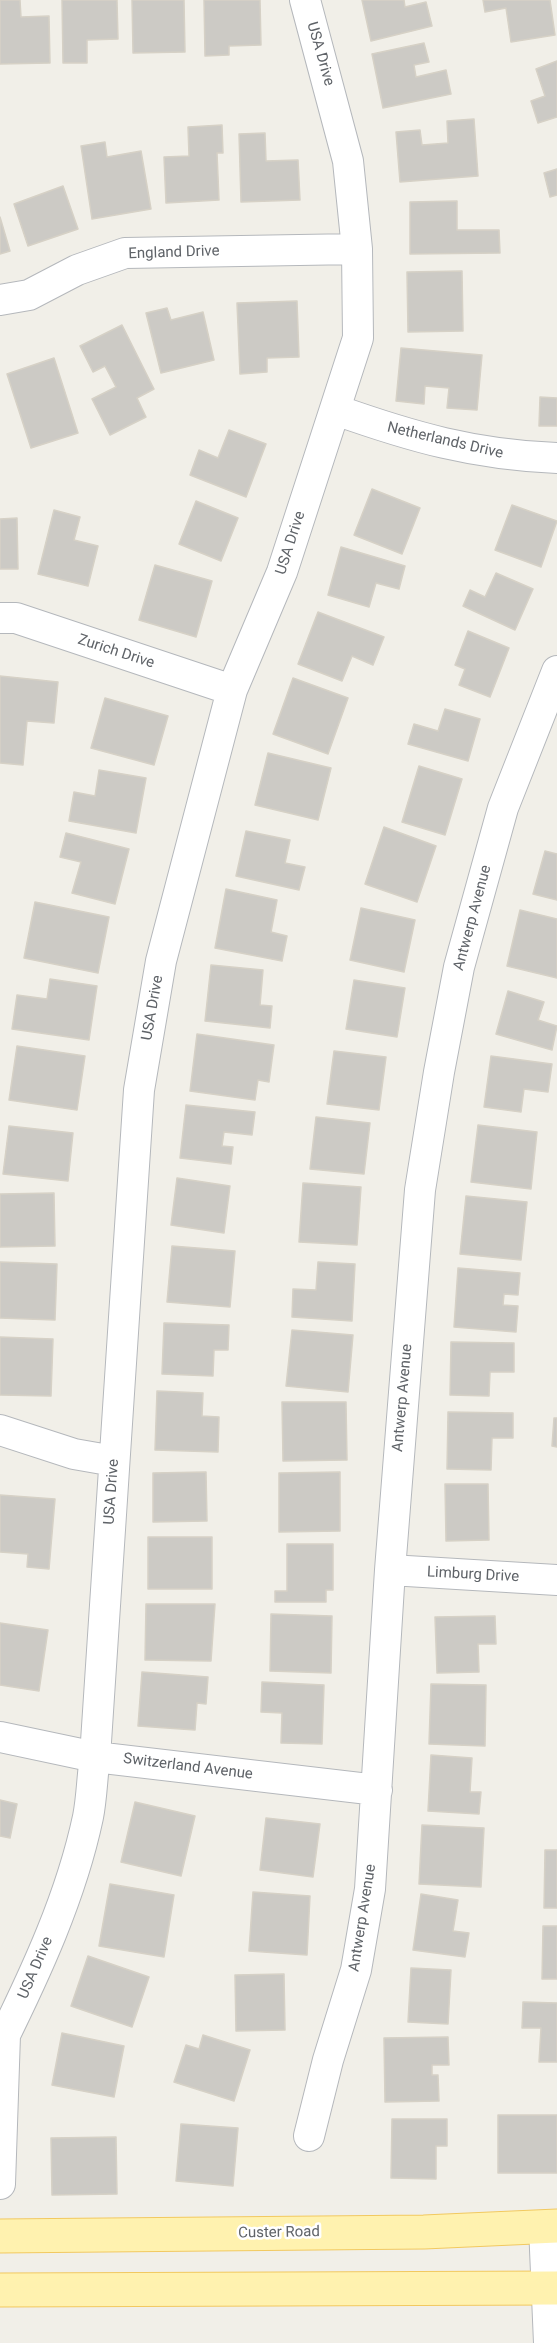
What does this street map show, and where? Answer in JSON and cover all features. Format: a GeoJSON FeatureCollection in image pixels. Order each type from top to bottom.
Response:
{"type":"FeatureCollection","features":[{"type":"Feature","properties":{"kind":"main road","name":"Custer Road"},"geometry":{"type":"LineString","coordinates":[[0,2236],[424,2232],[550,2226]]}},
{"type":"Feature","properties":{"kind":"main road"},"geometry":{"type":"LineString","coordinates":[[0,2290],[552,2288]]}},
{"type":"Feature","properties":{"kind":"street","name":"USA Drive"},"geometry":{"type":"LineString","coordinates":[[0,2184],[3,2040],[27,1994],[65,1897],[88,1816],[94,1757],[139,1090],[161,961],[232,690],[282,572],[358,338],[357,249],[348,161],[305,0]]}},
{"type":"Feature","properties":{"kind":"street","name":"England Drive"},"geometry":{"type":"LineString","coordinates":[[0,300],[29,295],[77,270],[125,253],[357,249]]}},
{"type":"Feature","properties":{"kind":"street","name":"Netherlands Drive"},"geometry":{"type":"LineString","coordinates":[[336,410],[400,433],[465,448],[505,456],[557,458]]}},
{"type":"Feature","properties":{"kind":"street","name":"Zurich Drive"},"geometry":{"type":"LineString","coordinates":[[0,618],[16,618],[232,690]]}},
{"type":"Feature","properties":{"kind":"street","name":"Antwerp Avenue"},"geometry":{"type":"LineString","coordinates":[[309,2136],[328,2060],[356,1970],[370,1889],[390,1570],[420,1190],[439,1072],[459,967],[503,808],[557,671]]}},
{"type":"Feature","properties":{"kind":"street"},"geometry":{"type":"LineString","coordinates":[[0,1430],[74,1454],[114,1461]]}},
{"type":"Feature","properties":{"kind":"street","name":"Limburg Drive"},"geometry":{"type":"LineString","coordinates":[[390,1570],[557,1580]]}},
{"type":"Feature","properties":{"kind":"street","name":"Switzerland Avenue"},"geometry":{"type":"LineString","coordinates":[[0,1737],[94,1757],[377,1790]]}},
{"type":"Feature","properties":{"kind":"street"},"geometry":{"type":"LineString","coordinates":[[549,2343],[552,2288],[550,2226]]}},
{"type":"Feature","properties":{"kind":"building"},"geometry":{"type":"Polygon","coordinates":[[[0,0],[20,0],[21,17],[49,16],[50,63],[0,64],[0,0]]]}},
{"type":"Feature","properties":{"kind":"building"},"geometry":{"type":"Polygon","coordinates":[[[62,0],[117,0],[118,39],[87,40],[87,63],[63,63],[62,0]]]}},
{"type":"Feature","properties":{"kind":"building"},"geometry":{"type":"Polygon","coordinates":[[[132,0],[184,0],[185,52],[133,53],[132,0]]]}},
{"type":"Feature","properties":{"kind":"building"},"geometry":{"type":"Polygon","coordinates":[[[204,0],[260,0],[261,45],[229,46],[229,55],[205,56],[204,0]]]}},
{"type":"Feature","properties":{"kind":"building"},"geometry":{"type":"Polygon","coordinates":[[[362,0],[404,0],[405,7],[426,2],[432,26],[371,41],[362,0]]]}},
{"type":"Feature","properties":{"kind":"building"},"geometry":{"type":"Polygon","coordinates":[[[483,0],[550,0],[555,35],[511,42],[506,8],[485,12],[483,0]]]}},
{"type":"Feature","properties":{"kind":"building"},"geometry":{"type":"Polygon","coordinates":[[[424,43],[429,62],[414,65],[416,77],[446,70],[451,94],[383,108],[372,54],[424,43]]]}},
{"type":"Feature","properties":{"kind":"building"},"geometry":{"type":"Polygon","coordinates":[[[557,61],[557,117],[538,123],[531,101],[545,96],[536,69],[557,61]]]}},
{"type":"Feature","properties":{"kind":"building"},"geometry":{"type":"Polygon","coordinates":[[[474,119],[478,176],[400,182],[396,132],[420,130],[422,145],[448,143],[447,121],[474,119]]]}},
{"type":"Feature","properties":{"kind":"building"},"geometry":{"type":"Polygon","coordinates":[[[222,125],[223,153],[217,153],[219,200],[166,203],[164,157],[189,156],[188,127],[222,125]]]}},
{"type":"Feature","properties":{"kind":"building"},"geometry":{"type":"Polygon","coordinates":[[[265,133],[266,161],[298,160],[300,200],[241,202],[239,134],[265,133]]]}},
{"type":"Feature","properties":{"kind":"building"},"geometry":{"type":"Polygon","coordinates":[[[105,142],[107,157],[141,151],[151,209],[92,219],[81,146],[105,142]]]}},
{"type":"Feature","properties":{"kind":"building"},"geometry":{"type":"Polygon","coordinates":[[[557,169],[557,195],[550,197],[544,173],[557,169]]]}},
{"type":"Feature","properties":{"kind":"building"},"geometry":{"type":"Polygon","coordinates":[[[63,186],[78,229],[28,246],[14,204],[63,186]]]}},
{"type":"Feature","properties":{"kind":"building"},"geometry":{"type":"Polygon","coordinates":[[[457,201],[457,230],[499,230],[500,253],[410,254],[410,202],[457,201]]]}},
{"type":"Feature","properties":{"kind":"building"},"geometry":{"type":"Polygon","coordinates":[[[0,217],[10,251],[0,254],[0,217]]]}},
{"type":"Feature","properties":{"kind":"building"},"geometry":{"type":"Polygon","coordinates":[[[462,271],[463,331],[408,332],[407,272],[462,271]]]}},
{"type":"Feature","properties":{"kind":"building"},"geometry":{"type":"Polygon","coordinates":[[[297,301],[299,357],[267,358],[267,372],[240,374],[237,303],[297,301]]]}},
{"type":"Feature","properties":{"kind":"building"},"geometry":{"type":"Polygon","coordinates":[[[167,308],[171,320],[203,312],[214,360],[161,373],[146,313],[167,308]]]}},
{"type":"Feature","properties":{"kind":"building"},"geometry":{"type":"Polygon","coordinates":[[[122,325],[154,389],[137,398],[146,417],[110,435],[92,399],[116,387],[105,366],[93,372],[80,346],[122,325]]]}},
{"type":"Feature","properties":{"kind":"building"},"geometry":{"type":"Polygon","coordinates":[[[401,348],[482,355],[477,410],[447,408],[449,388],[425,386],[424,404],[396,401],[401,348]]]}},
{"type":"Feature","properties":{"kind":"building"},"geometry":{"type":"Polygon","coordinates":[[[54,358],[78,433],[31,448],[7,374],[54,358]]]}},
{"type":"Feature","properties":{"kind":"building"},"geometry":{"type":"Polygon","coordinates":[[[540,397],[557,398],[557,426],[539,426],[540,397]]]}},
{"type":"Feature","properties":{"kind":"building"},"geometry":{"type":"Polygon","coordinates":[[[229,430],[266,444],[246,497],[190,475],[199,450],[218,458],[229,430]]]}},
{"type":"Feature","properties":{"kind":"building"},"geometry":{"type":"Polygon","coordinates":[[[372,489],[420,508],[402,554],[354,535],[372,489]]]}},
{"type":"Feature","properties":{"kind":"building"},"geometry":{"type":"Polygon","coordinates":[[[196,501],[238,518],[221,561],[179,544],[196,501]]]}},
{"type":"Feature","properties":{"kind":"building"},"geometry":{"type":"Polygon","coordinates":[[[512,505],[557,521],[541,567],[495,550],[512,505]]]}},
{"type":"Feature","properties":{"kind":"building"},"geometry":{"type":"Polygon","coordinates":[[[54,510],[80,517],[74,540],[98,546],[88,586],[38,574],[54,510]]]}},
{"type":"Feature","properties":{"kind":"building"},"geometry":{"type":"Polygon","coordinates":[[[17,518],[18,569],[0,569],[0,519],[17,518]]]}},
{"type":"Feature","properties":{"kind":"building"},"geometry":{"type":"Polygon","coordinates":[[[341,547],[405,566],[399,589],[376,583],[369,607],[328,595],[341,547]]]}},
{"type":"Feature","properties":{"kind":"building"},"geometry":{"type":"Polygon","coordinates":[[[155,565],[212,581],[196,637],[139,620],[155,565]]]}},
{"type":"Feature","properties":{"kind":"building"},"geometry":{"type":"Polygon","coordinates":[[[496,573],[533,589],[515,630],[463,606],[470,590],[485,597],[496,573]]]}},
{"type":"Feature","properties":{"kind":"building"},"geometry":{"type":"Polygon","coordinates":[[[318,612],[384,637],[373,665],[352,656],[342,681],[298,664],[318,612]]]}},
{"type":"Feature","properties":{"kind":"building"},"geometry":{"type":"Polygon","coordinates":[[[468,631],[509,648],[490,697],[459,685],[465,669],[455,665],[468,631]]]}},
{"type":"Feature","properties":{"kind":"building"},"geometry":{"type":"Polygon","coordinates":[[[0,676],[58,682],[54,723],[27,721],[23,765],[0,763],[0,676]]]}},
{"type":"Feature","properties":{"kind":"building"},"geometry":{"type":"Polygon","coordinates":[[[293,678],[348,698],[328,754],[273,734],[293,678]]]}},
{"type":"Feature","properties":{"kind":"building"},"geometry":{"type":"Polygon","coordinates":[[[105,698],[168,716],[154,765],[91,748],[105,698]]]}},
{"type":"Feature","properties":{"kind":"building"},"geometry":{"type":"Polygon","coordinates":[[[445,709],[480,719],[468,761],[408,744],[414,724],[438,731],[445,709]]]}},
{"type":"Feature","properties":{"kind":"building"},"geometry":{"type":"Polygon","coordinates":[[[268,753],[331,768],[318,820],[255,805],[268,753]]]}},
{"type":"Feature","properties":{"kind":"building"},"geometry":{"type":"Polygon","coordinates":[[[419,766],[462,779],[445,835],[402,822],[419,766]]]}},
{"type":"Feature","properties":{"kind":"building"},"geometry":{"type":"Polygon","coordinates":[[[99,770],[146,778],[136,833],[69,821],[74,792],[95,796],[99,770]]]}},
{"type":"Feature","properties":{"kind":"building"},"geometry":{"type":"Polygon","coordinates":[[[384,827],[436,846],[417,902],[365,884],[384,827]]]}},
{"type":"Feature","properties":{"kind":"building"},"geometry":{"type":"Polygon","coordinates":[[[246,831],[290,840],[285,863],[305,867],[299,890],[236,876],[246,831]]]}},
{"type":"Feature","properties":{"kind":"building"},"geometry":{"type":"Polygon","coordinates":[[[66,833],[129,849],[115,904],[72,893],[81,862],[60,857],[66,833]]]}},
{"type":"Feature","properties":{"kind":"building"},"geometry":{"type":"Polygon","coordinates":[[[545,851],[557,854],[557,900],[533,894],[545,851]]]}},
{"type":"Feature","properties":{"kind":"building"},"geometry":{"type":"Polygon","coordinates":[[[226,889],[277,900],[271,932],[287,936],[282,961],[215,948],[226,889]]]}},
{"type":"Feature","properties":{"kind":"building"},"geometry":{"type":"Polygon","coordinates":[[[35,902],[109,917],[98,973],[24,958],[35,902]]]}},
{"type":"Feature","properties":{"kind":"building"},"geometry":{"type":"Polygon","coordinates":[[[361,908],[415,920],[404,972],[350,960],[361,908]]]}},
{"type":"Feature","properties":{"kind":"building"},"geometry":{"type":"Polygon","coordinates":[[[520,910],[557,919],[557,978],[507,966],[520,910]]]}},
{"type":"Feature","properties":{"kind":"building"},"geometry":{"type":"Polygon","coordinates":[[[211,965],[263,970],[260,1005],[272,1006],[270,1028],[205,1021],[211,965]]]}},
{"type":"Feature","properties":{"kind":"building"},"geometry":{"type":"Polygon","coordinates":[[[50,979],[97,986],[89,1040],[12,1029],[17,995],[47,999],[50,979]]]}},
{"type":"Feature","properties":{"kind":"building"},"geometry":{"type":"Polygon","coordinates":[[[354,980],[405,988],[397,1037],[346,1029],[354,980]]]}},
{"type":"Feature","properties":{"kind":"building"},"geometry":{"type":"Polygon","coordinates":[[[508,991],[544,1002],[538,1020],[557,1026],[552,1050],[496,1034],[508,991]]]}},
{"type":"Feature","properties":{"kind":"building"},"geometry":{"type":"Polygon","coordinates":[[[197,1034],[274,1045],[269,1082],[258,1080],[255,1100],[190,1091],[197,1034]]]}},
{"type":"Feature","properties":{"kind":"building"},"geometry":{"type":"Polygon","coordinates":[[[17,1046],[85,1056],[77,1110],[9,1100],[17,1046]]]}},
{"type":"Feature","properties":{"kind":"building"},"geometry":{"type":"Polygon","coordinates":[[[334,1051],[386,1057],[379,1110],[327,1104],[334,1051]]]}},
{"type":"Feature","properties":{"kind":"building"},"geometry":{"type":"Polygon","coordinates":[[[491,1056],[552,1064],[548,1092],[524,1089],[521,1112],[484,1107],[491,1056]]]}},
{"type":"Feature","properties":{"kind":"building"},"geometry":{"type":"Polygon","coordinates":[[[186,1105],[255,1112],[252,1135],[224,1132],[222,1146],[233,1147],[231,1164],[180,1158],[186,1105]]]}},
{"type":"Feature","properties":{"kind":"building"},"geometry":{"type":"Polygon","coordinates":[[[316,1117],[370,1123],[364,1174],[310,1169],[316,1117]]]}},
{"type":"Feature","properties":{"kind":"building"},"geometry":{"type":"Polygon","coordinates":[[[478,1125],[537,1132],[531,1189],[471,1182],[478,1125]]]}},
{"type":"Feature","properties":{"kind":"building"},"geometry":{"type":"Polygon","coordinates":[[[9,1126],[73,1133],[68,1181],[3,1174],[9,1126]]]}},
{"type":"Feature","properties":{"kind":"building"},"geometry":{"type":"Polygon","coordinates":[[[177,1178],[230,1186],[224,1233],[171,1225],[177,1178]]]}},
{"type":"Feature","properties":{"kind":"building"},"geometry":{"type":"Polygon","coordinates":[[[303,1183],[361,1187],[357,1245],[299,1242],[303,1183]]]}},
{"type":"Feature","properties":{"kind":"building"},"geometry":{"type":"Polygon","coordinates":[[[54,1193],[55,1246],[0,1247],[0,1194],[54,1193]]]}},
{"type":"Feature","properties":{"kind":"building"},"geometry":{"type":"Polygon","coordinates":[[[466,1196],[527,1202],[521,1260],[460,1254],[466,1196]]]}},
{"type":"Feature","properties":{"kind":"building"},"geometry":{"type":"Polygon","coordinates":[[[172,1246],[235,1251],[230,1307],[167,1302],[172,1246]]]}},
{"type":"Feature","properties":{"kind":"building"},"geometry":{"type":"Polygon","coordinates":[[[0,1262],[57,1264],[55,1320],[0,1318],[0,1262]]]}},
{"type":"Feature","properties":{"kind":"building"},"geometry":{"type":"Polygon","coordinates":[[[318,1262],[355,1264],[352,1321],[292,1317],[293,1289],[316,1290],[318,1262]]]}},
{"type":"Feature","properties":{"kind":"building"},"geometry":{"type":"Polygon","coordinates":[[[458,1268],[520,1273],[518,1295],[504,1294],[503,1305],[518,1306],[516,1332],[454,1327],[458,1268]]]}},
{"type":"Feature","properties":{"kind":"building"},"geometry":{"type":"Polygon","coordinates":[[[164,1323],[229,1325],[228,1350],[214,1350],[213,1376],[162,1374],[164,1323]]]}},
{"type":"Feature","properties":{"kind":"building"},"geometry":{"type":"Polygon","coordinates":[[[292,1330],[353,1335],[348,1392],[286,1386],[292,1330]]]}},
{"type":"Feature","properties":{"kind":"building"},"geometry":{"type":"Polygon","coordinates":[[[0,1337],[53,1339],[51,1396],[0,1395],[0,1337]]]}},
{"type":"Feature","properties":{"kind":"building"},"geometry":{"type":"Polygon","coordinates":[[[451,1342],[514,1343],[514,1372],[490,1372],[489,1396],[450,1395],[451,1342]]]}},
{"type":"Feature","properties":{"kind":"building"},"geometry":{"type":"Polygon","coordinates":[[[157,1391],[203,1393],[202,1416],[219,1417],[218,1452],[155,1450],[157,1391]]]}},
{"type":"Feature","properties":{"kind":"building"},"geometry":{"type":"Polygon","coordinates":[[[282,1402],[346,1402],[347,1460],[283,1461],[282,1402]]]}},
{"type":"Feature","properties":{"kind":"building"},"geometry":{"type":"Polygon","coordinates":[[[448,1412],[513,1413],[513,1438],[492,1438],[491,1470],[447,1469],[448,1412]]]}},
{"type":"Feature","properties":{"kind":"building"},"geometry":{"type":"Polygon","coordinates":[[[554,1418],[557,1418],[557,1447],[552,1446],[554,1418]]]}},
{"type":"Feature","properties":{"kind":"building"},"geometry":{"type":"Polygon","coordinates":[[[206,1472],[207,1521],[153,1522],[153,1473],[206,1472]]]}},
{"type":"Feature","properties":{"kind":"building"},"geometry":{"type":"Polygon","coordinates":[[[340,1472],[340,1531],[279,1532],[279,1473],[340,1472]]]}},
{"type":"Feature","properties":{"kind":"building"},"geometry":{"type":"Polygon","coordinates":[[[445,1484],[488,1484],[489,1540],[446,1541],[445,1484]]]}},
{"type":"Feature","properties":{"kind":"building"},"geometry":{"type":"Polygon","coordinates":[[[0,1495],[55,1499],[49,1569],[27,1567],[28,1554],[0,1552],[0,1495]]]}},
{"type":"Feature","properties":{"kind":"building"},"geometry":{"type":"Polygon","coordinates":[[[148,1537],[212,1537],[212,1589],[148,1589],[148,1537]]]}},
{"type":"Feature","properties":{"kind":"building"},"geometry":{"type":"Polygon","coordinates":[[[287,1544],[333,1544],[333,1590],[326,1590],[326,1602],[275,1602],[275,1591],[287,1591],[287,1544]]]}},
{"type":"Feature","properties":{"kind":"building"},"geometry":{"type":"Polygon","coordinates":[[[146,1604],[215,1604],[211,1661],[145,1660],[146,1604]]]}},
{"type":"Feature","properties":{"kind":"building"},"geometry":{"type":"Polygon","coordinates":[[[271,1614],[332,1616],[331,1673],[270,1671],[271,1614]]]}},
{"type":"Feature","properties":{"kind":"building"},"geometry":{"type":"Polygon","coordinates":[[[495,1616],[496,1644],[478,1644],[479,1672],[437,1673],[435,1617],[495,1616]]]}},
{"type":"Feature","properties":{"kind":"building"},"geometry":{"type":"Polygon","coordinates":[[[0,1623],[48,1630],[39,1691],[0,1685],[0,1623]]]}},
{"type":"Feature","properties":{"kind":"building"},"geometry":{"type":"Polygon","coordinates":[[[142,1672],[208,1677],[206,1704],[197,1703],[195,1730],[138,1726],[142,1672]]]}},
{"type":"Feature","properties":{"kind":"building"},"geometry":{"type":"Polygon","coordinates":[[[262,1682],[324,1685],[322,1744],[281,1743],[282,1713],[261,1712],[262,1682]]]}},
{"type":"Feature","properties":{"kind":"building"},"geometry":{"type":"Polygon","coordinates":[[[431,1684],[486,1685],[485,1746],[429,1744],[431,1684]]]}},
{"type":"Feature","properties":{"kind":"building"},"geometry":{"type":"Polygon","coordinates":[[[431,1755],[472,1758],[470,1792],[481,1792],[479,1814],[428,1811],[431,1755]]]}},
{"type":"Feature","properties":{"kind":"building"},"geometry":{"type":"Polygon","coordinates":[[[0,1800],[17,1804],[10,1838],[0,1836],[0,1800]]]}},
{"type":"Feature","properties":{"kind":"building"},"geometry":{"type":"Polygon","coordinates":[[[135,1802],[195,1816],[181,1876],[121,1862],[135,1802]]]}},
{"type":"Feature","properties":{"kind":"building"},"geometry":{"type":"Polygon","coordinates":[[[266,1818],[320,1824],[313,1877],[260,1870],[266,1818]]]}},
{"type":"Feature","properties":{"kind":"building"},"geometry":{"type":"Polygon","coordinates":[[[422,1825],[484,1828],[481,1887],[419,1884],[422,1825]]]}},
{"type":"Feature","properties":{"kind":"building"},"geometry":{"type":"Polygon","coordinates":[[[545,1850],[557,1850],[557,1908],[544,1908],[545,1850]]]}},
{"type":"Feature","properties":{"kind":"building"},"geometry":{"type":"Polygon","coordinates":[[[110,1884],[174,1895],[164,1957],[99,1946],[110,1884]]]}},
{"type":"Feature","properties":{"kind":"building"},"geometry":{"type":"Polygon","coordinates":[[[253,1892],[310,1896],[307,1955],[249,1951],[253,1892]]]}},
{"type":"Feature","properties":{"kind":"building"},"geometry":{"type":"Polygon","coordinates":[[[421,1894],[458,1900],[453,1931],[469,1933],[465,1957],[413,1950],[421,1894]]]}},
{"type":"Feature","properties":{"kind":"building"},"geometry":{"type":"Polygon","coordinates":[[[543,1926],[557,1926],[557,1979],[542,1979],[543,1926]]]}},
{"type":"Feature","properties":{"kind":"building"},"geometry":{"type":"Polygon","coordinates":[[[88,1956],[149,1977],[132,2027],[71,2006],[88,1956]]]}},
{"type":"Feature","properties":{"kind":"building"},"geometry":{"type":"Polygon","coordinates":[[[411,1968],[451,1970],[448,2024],[408,2022],[411,1968]]]}},
{"type":"Feature","properties":{"kind":"building"},"geometry":{"type":"Polygon","coordinates":[[[284,1974],[285,2030],[236,2031],[235,1975],[284,1974]]]}},
{"type":"Feature","properties":{"kind":"building"},"geometry":{"type":"Polygon","coordinates":[[[523,2002],[557,2003],[557,2062],[539,2062],[541,2028],[522,2028],[523,2002]]]}},
{"type":"Feature","properties":{"kind":"building"},"geometry":{"type":"Polygon","coordinates":[[[62,2033],[124,2046],[114,2097],[52,2085],[62,2033]]]}},
{"type":"Feature","properties":{"kind":"building"},"geometry":{"type":"Polygon","coordinates":[[[203,2035],[250,2050],[234,2101],[174,2082],[186,2045],[199,2049],[203,2035]]]}},
{"type":"Feature","properties":{"kind":"building"},"geometry":{"type":"Polygon","coordinates":[[[448,2037],[449,2065],[432,2065],[432,2075],[438,2075],[439,2101],[385,2102],[384,2038],[448,2037]]]}},
{"type":"Feature","properties":{"kind":"building"},"geometry":{"type":"Polygon","coordinates":[[[498,2115],[557,2115],[557,2173],[498,2173],[498,2115]]]}},
{"type":"Feature","properties":{"kind":"building"},"geometry":{"type":"Polygon","coordinates":[[[392,2119],[447,2119],[447,2146],[436,2146],[436,2179],[391,2178],[392,2119]]]}},
{"type":"Feature","properties":{"kind":"building"},"geometry":{"type":"Polygon","coordinates":[[[181,2124],[238,2128],[233,2186],[176,2181],[181,2124]]]}},
{"type":"Feature","properties":{"kind":"building"},"geometry":{"type":"Polygon","coordinates":[[[116,2137],[117,2194],[52,2195],[51,2138],[116,2137]]]}}]}
